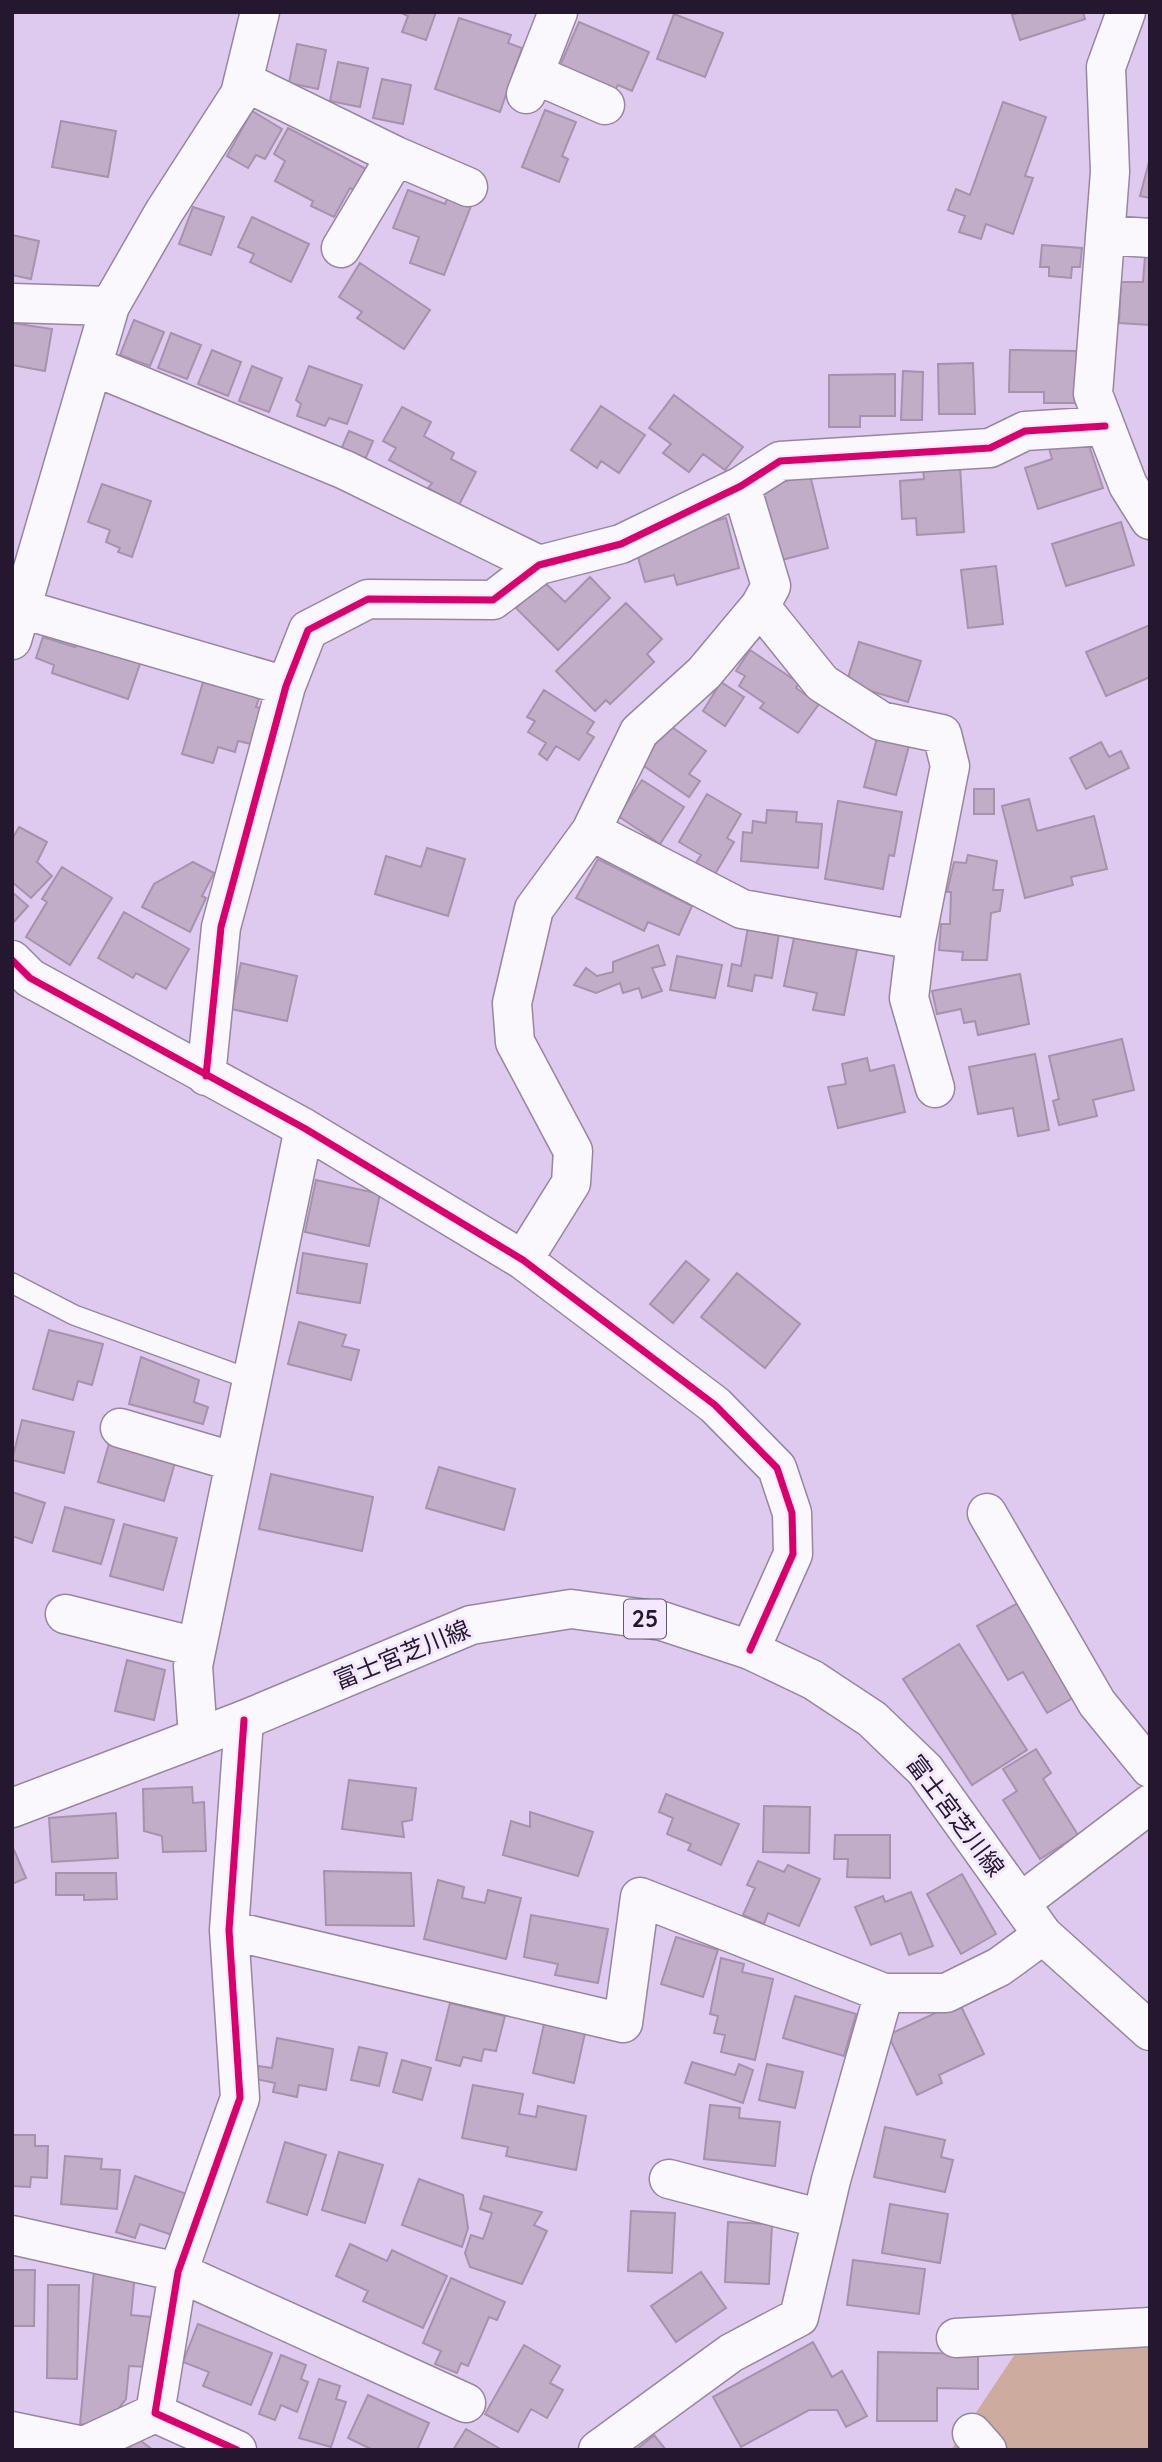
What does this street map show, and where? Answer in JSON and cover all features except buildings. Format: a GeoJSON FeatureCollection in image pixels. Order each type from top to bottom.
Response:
{"type":"FeatureCollection","features":[{"type":"Feature","properties":{"kind":"street"},"geometry":{"type":"LineString","coordinates":[[260,12],[240,94],[164,212],[110,306],[17,625],[286,685]]}},
{"type":"Feature","properties":{"kind":"street"},"geometry":{"type":"LineString","coordinates":[[558,12],[530,84],[605,105]]}},
{"type":"Feature","properties":{"kind":"street"},"geometry":{"type":"LineString","coordinates":[[1126,12],[1106,67],[1110,172],[1093,394],[1128,485],[1150,520]]}},
{"type":"Feature","properties":{"kind":"street"},"geometry":{"type":"LineString","coordinates":[[243,81],[396,156],[468,187]]}},
{"type":"Feature","properties":{"kind":"street"},"geometry":{"type":"LineString","coordinates":[[341,248],[396,156]]}},
{"type":"Feature","properties":{"kind":"street"},"geometry":{"type":"LineString","coordinates":[[1105,236],[1150,238]]}},
{"type":"Feature","properties":{"kind":"street"},"geometry":{"type":"LineString","coordinates":[[12,303],[110,306]]}},
{"type":"Feature","properties":{"kind":"street"},"geometry":{"type":"LineString","coordinates":[[93,366],[345,470],[540,565]]}},
{"type":"Feature","properties":{"kind":"street"},"geometry":{"type":"LineString","coordinates":[[206,1076],[221,928],[286,685],[308,630],[368,599],[493,600],[540,565],[621,544],[741,486],[780,461],[990,448],[1025,431],[1105,426]]}},
{"type":"Feature","properties":{"kind":"street"},"geometry":{"type":"LineString","coordinates":[[523,1261],[571,1183],[573,1151],[515,1042],[512,1003],[534,909],[591,831],[639,732],[704,673],[760,606],[771,586],[741,486]]}},
{"type":"Feature","properties":{"kind":"street"},"geometry":{"type":"LineString","coordinates":[[760,606],[822,683],[881,721],[942,734],[950,766],[916,940],[909,998],[935,1088]]}},
{"type":"Feature","properties":{"kind":"street"},"geometry":{"type":"LineString","coordinates":[[591,831],[742,909],[916,940]]}},
{"type":"Feature","properties":{"kind":"street"},"geometry":{"type":"LineString","coordinates":[[12,960],[30,978],[304,1128],[523,1261],[715,1405],[777,1468],[792,1513],[793,1554],[750,1650]]}},
{"type":"Feature","properties":{"kind":"street"},"geometry":{"type":"LineString","coordinates":[[198,1737],[192,1666],[304,1128]]}},
{"type":"Feature","properties":{"kind":"street"},"geometry":{"type":"LineString","coordinates":[[120,1428],[235,1462]]}},
{"type":"Feature","properties":{"kind":"street"},"geometry":{"type":"LineString","coordinates":[[987,1514],[1097,1703],[1150,1768]]}},
{"type":"Feature","properties":{"kind":"street","name":"富士宮芝川線"},"geometry":{"type":"LineString","coordinates":[[12,1808],[244,1720],[471,1625],[572,1609],[662,1621],[750,1650],[813,1680],[872,1719],[925,1770],[1043,1935],[1150,2031]]}},
{"type":"Feature","properties":{"kind":"street"},"geometry":{"type":"LineString","coordinates":[[65,1614],[196,1647]]}},
{"type":"Feature","properties":{"kind":"street"},"geometry":{"type":"LineString","coordinates":[[155,2413],[178,2272],[240,2098],[229,1930],[244,1720]]}},
{"type":"Feature","properties":{"kind":"street"},"geometry":{"type":"LineString","coordinates":[[1020,1903],[1150,1804]]}},
{"type":"Feature","properties":{"kind":"street"},"geometry":{"type":"LineString","coordinates":[[229,1930],[623,2023],[640,1897],[884,1993],[946,1993],[999,1968],[1043,1935]]}},
{"type":"Feature","properties":{"kind":"street"},"geometry":{"type":"LineString","coordinates":[[598,2450],[731,2353],[799,2317],[860,2070],[884,1993]]}},
{"type":"Feature","properties":{"kind":"street"},"geometry":{"type":"LineString","coordinates":[[669,2179],[822,2218]]}},
{"type":"Feature","properties":{"kind":"street"},"geometry":{"type":"LineString","coordinates":[[12,2235],[178,2272],[466,2403]]}},
{"type":"Feature","properties":{"kind":"street"},"geometry":{"type":"LineString","coordinates":[[956,2337],[1150,2327]]}},
{"type":"Feature","properties":{"kind":"street"},"geometry":{"type":"LineString","coordinates":[[12,2431],[84,2446],[155,2413],[237,2450]]}},
{"type":"Feature","properties":{"kind":"lane"},"geometry":{"type":"LineString","coordinates":[[12,1283],[74,1315],[252,1380]]}},
{"type":"Feature","properties":{"kind":"shaded area"},"geometry":{"type":"Polygon","coordinates":[[[1150,2344],[1150,2450],[951,2450],[1019,2348],[1150,2344]]]}},
{"type":"Feature","properties":{"kind":"cycle path"},"geometry":{"type":"LineString","coordinates":[[206,1076],[221,927],[286,686],[308,630],[368,599],[493,600],[539,565],[621,544],[741,486],[780,461],[990,448],[1025,431],[1105,426]]}},
{"type":"Feature","properties":{"kind":"cycle path"},"geometry":{"type":"LineString","coordinates":[[12,960],[30,978],[304,1128],[523,1260],[715,1405],[777,1468],[792,1513],[793,1554],[750,1650]]}},
{"type":"Feature","properties":{"kind":"cycle path"},"geometry":{"type":"LineString","coordinates":[[237,2450],[155,2413],[178,2272],[240,2098],[229,1930],[244,1720]]}}]}
